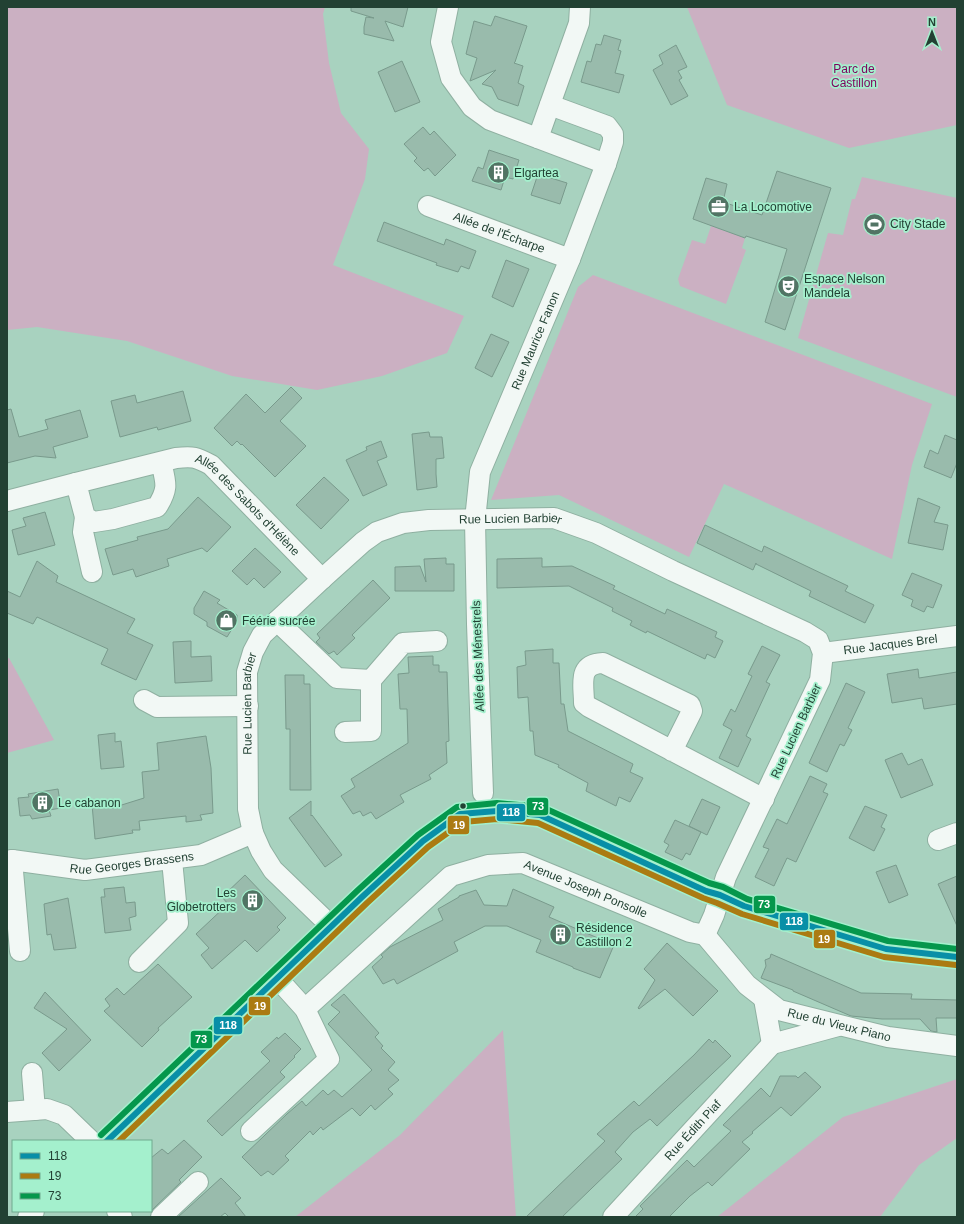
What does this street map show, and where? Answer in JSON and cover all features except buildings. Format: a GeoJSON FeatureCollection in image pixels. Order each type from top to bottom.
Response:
{"type":"FeatureCollection","features":[{"type":"Feature","properties":{"kind":"street"},"geometry":{"type":"LineString","coordinates":[[448,7],[441,42],[452,78],[472,107],[490,120],[606,164]]}},
{"type":"Feature","properties":{"kind":"street"},"geometry":{"type":"LineString","coordinates":[[538,138],[579,23],[580,7]]}},
{"type":"Feature","properties":{"kind":"street","name":"Rue Maurice Fanon"},"geometry":{"type":"LineString","coordinates":[[475,520],[480,472],[570,259],[613,142],[613,134],[607,126],[550,105]]}},
{"type":"Feature","properties":{"kind":"street","name":"Allée de l'Écharpe"},"geometry":{"type":"LineString","coordinates":[[428,206],[570,259]]}},
{"type":"Feature","properties":{"kind":"street","name":"Allée des Sabots d'Hélène"},"geometry":{"type":"LineString","coordinates":[[7,501],[189,456],[211,465],[322,579]]}},
{"type":"Feature","properties":{"kind":"street"},"geometry":{"type":"LineString","coordinates":[[85,517],[94,522],[113,519],[157,507],[164,496],[166,483],[161,462]]}},
{"type":"Feature","properties":{"kind":"street"},"geometry":{"type":"LineString","coordinates":[[76,483],[85,517],[83,532],[92,572]]}},
{"type":"Feature","properties":{"kind":"street","name":"Rue Lucien Barbier"},"geometry":{"type":"LineString","coordinates":[[332,926],[273,870],[261,851],[253,833],[248,809],[247,672],[253,652],[262,635],[363,542],[378,532],[403,523],[429,520],[554,518],[596,533],[673,571],[805,632],[818,640],[823,653],[820,680],[726,877],[720,895]]}},
{"type":"Feature","properties":{"kind":"street","name":"Allée des Ménestrels"},"geometry":{"type":"LineString","coordinates":[[475,520],[483,793]]}},
{"type":"Feature","properties":{"kind":"street"},"geometry":{"type":"LineString","coordinates":[[277,622],[337,678],[371,680]]}},
{"type":"Feature","properties":{"kind":"street","name":"Rue Jacques Brel"},"geometry":{"type":"LineString","coordinates":[[823,653],[957,636]]}},
{"type":"Feature","properties":{"kind":"street"},"geometry":{"type":"LineString","coordinates":[[345,732],[371,731],[371,680],[403,643],[437,641]]}},
{"type":"Feature","properties":{"kind":"street"},"geometry":{"type":"LineString","coordinates":[[672,751],[692,711],[690,705],[603,663],[590,665],[586,668],[583,675],[584,703],[589,707],[672,751],[764,799]]}},
{"type":"Feature","properties":{"kind":"street"},"geometry":{"type":"LineString","coordinates":[[144,700],[157,707],[248,706]]}},
{"type":"Feature","properties":{"kind":"street"},"geometry":{"type":"LineString","coordinates":[[108,1140],[423,841],[460,814],[497,811],[540,815],[706,891],[720,895],[744,906],[886,948],[957,957]]}},
{"type":"Feature","properties":{"kind":"street","name":"Rue Georges Brassens"},"geometry":{"type":"LineString","coordinates":[[10,860],[85,870],[172,860],[201,855],[253,833]]}},
{"type":"Feature","properties":{"kind":"street"},"geometry":{"type":"LineString","coordinates":[[938,840],[957,833]]}},
{"type":"Feature","properties":{"kind":"street"},"geometry":{"type":"LineString","coordinates":[[10,860],[20,951]]}},
{"type":"Feature","properties":{"kind":"street"},"geometry":{"type":"LineString","coordinates":[[139,962],[178,924],[172,860]]}},
{"type":"Feature","properties":{"kind":"street","name":"Avenue Joseph Ponsolle"},"geometry":{"type":"LineString","coordinates":[[305,1009],[451,876],[488,865],[523,863],[690,932],[705,935]]}},
{"type":"Feature","properties":{"kind":"street"},"geometry":{"type":"LineString","coordinates":[[705,935],[714,915],[720,895]]}},
{"type":"Feature","properties":{"kind":"street","name":"Rue du Vieux Piano"},"geometry":{"type":"LineString","coordinates":[[705,935],[747,985],[779,1010],[888,1037],[957,1046]]}},
{"type":"Feature","properties":{"kind":"street"},"geometry":{"type":"LineString","coordinates":[[251,1131],[329,1059],[305,1009],[277,978]]}},
{"type":"Feature","properties":{"kind":"street"},"geometry":{"type":"LineString","coordinates":[[764,999],[772,1044],[839,1025]]}},
{"type":"Feature","properties":{"kind":"street","name":"Rue Édith Piaf"},"geometry":{"type":"LineString","coordinates":[[613,1217],[772,1044]]}},
{"type":"Feature","properties":{"kind":"street"},"geometry":{"type":"LineString","coordinates":[[32,1073],[35,1110]]}},
{"type":"Feature","properties":{"kind":"street"},"geometry":{"type":"LineString","coordinates":[[7,1112],[47,1109],[64,1115],[90,1140]]}},
{"type":"Feature","properties":{"kind":"street"},"geometry":{"type":"LineString","coordinates":[[161,1217],[198,1182]]}},
{"type":"Feature","properties":{"kind":"green space"},"geometry":{"type":"Polygon","coordinates":[[[7,7],[325,7],[323,14],[329,63],[341,113],[369,149],[365,179],[333,265],[464,316],[447,353],[382,376],[317,390],[232,376],[127,341],[37,327],[7,330],[7,7]]]}},
{"type":"Feature","properties":{"kind":"green space","name":"Parc de Castillon"},"geometry":{"type":"Polygon","coordinates":[[[687,7],[957,7],[957,125],[849,148],[727,105],[687,7]]]}},
{"type":"Feature","properties":{"kind":"green space"},"geometry":{"type":"Polygon","coordinates":[[[862,177],[957,198],[957,397],[798,338],[828,233],[843,235],[852,199],[855,199],[862,177]]]}},
{"type":"Feature","properties":{"kind":"green space"},"geometry":{"type":"Polygon","coordinates":[[[711,226],[745,238],[742,248],[746,250],[726,304],[680,286],[678,279],[692,240],[705,244],[711,226]]]}},
{"type":"Feature","properties":{"kind":"green space"},"geometry":{"type":"Polygon","coordinates":[[[593,275],[932,404],[912,465],[892,559],[724,484],[689,557],[559,495],[491,500],[578,287],[593,275]]]}},
{"type":"Feature","properties":{"kind":"green space"},"geometry":{"type":"Polygon","coordinates":[[[7,658],[9,658],[54,740],[7,753],[7,658]]]}},
{"type":"Feature","properties":{"kind":"green space"},"geometry":{"type":"Polygon","coordinates":[[[503,1030],[516,1217],[295,1217],[400,1135],[503,1030]]]}},
{"type":"Feature","properties":{"kind":"green space"},"geometry":{"type":"Polygon","coordinates":[[[957,1079],[957,1138],[919,1165],[880,1217],[717,1217],[843,1117],[957,1079]]]}},
{"type":"Feature","properties":{"kind":"transit line","name":"73"},"geometry":{"type":"LineString","coordinates":[[101,1135],[357,891],[418,835],[457,807],[497,803],[542,807],[747,899],[888,941],[957,949]]}},
{"type":"Feature","properties":{"kind":"transit line","name":"118"},"geometry":{"type":"LineString","coordinates":[[108,1140],[362,897],[423,841],[460,814],[497,811],[540,815],[706,891],[720,895],[744,906],[886,949],[957,957]]}},
{"type":"Feature","properties":{"kind":"transit line","name":"19"},"geometry":{"type":"LineString","coordinates":[[120,1140],[367,903],[428,847],[463,822],[497,819],[538,823],[703,898],[742,914],[884,957],[956,965]]}},
{"type":"Feature","properties":{"kind":"place","name":"Elgartea"},"geometry":{"type":"Point","coordinates":[498,173]}},
{"type":"Feature","properties":{"kind":"place","name":"La Locomotive"},"geometry":{"type":"Point","coordinates":[718,207]}},
{"type":"Feature","properties":{"kind":"place","name":"City Stade"},"geometry":{"type":"Point","coordinates":[874,224]}},
{"type":"Feature","properties":{"kind":"place","name":"Espace Nelson Mandela"},"geometry":{"type":"Point","coordinates":[788,286]}},
{"type":"Feature","properties":{"kind":"place","name":"Féérie sucrée"},"geometry":{"type":"Point","coordinates":[227,621]}},
{"type":"Feature","properties":{"kind":"place","name":"Le cabanon"},"geometry":{"type":"Point","coordinates":[42,803]}},
{"type":"Feature","properties":{"kind":"place","name":"Les Globetrotters"},"geometry":{"type":"Point","coordinates":[252,900]}},
{"type":"Feature","properties":{"kind":"place","name":"Résidence Castillon 2"},"geometry":{"type":"Point","coordinates":[560,935]}}]}
